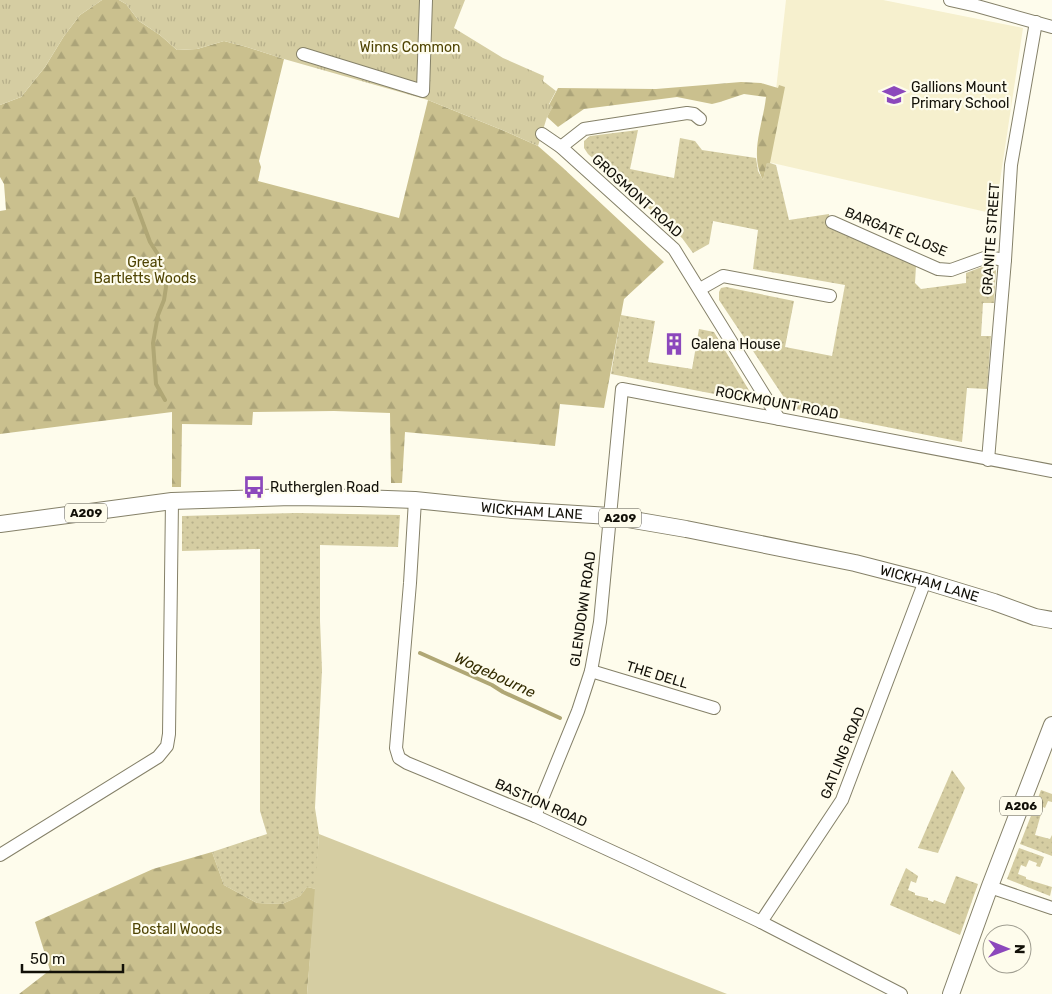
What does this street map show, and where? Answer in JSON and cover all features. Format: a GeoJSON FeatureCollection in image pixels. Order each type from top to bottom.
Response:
{"type":"FeatureCollection","features":[{"type":"Feature","properties":{"kind":"main road","name":"WICKHAM LANE"},"geometry":{"type":"LineString","coordinates":[[0,524],[172,501],[291,497],[415,500],[512,510],[610,516],[686,529],[855,563],[926,581],[1035,617],[1052,620]]}},
{"type":"Feature","properties":{"kind":"main road","name":"A206"},"geometry":{"type":"LineString","coordinates":[[951,994],[1052,725]]}},
{"type":"Feature","properties":{"kind":"street"},"geometry":{"type":"LineString","coordinates":[[303,54],[422,91],[426,0]]}},
{"type":"Feature","properties":{"kind":"street"},"geometry":{"type":"LineString","coordinates":[[950,0],[1052,27]]}},
{"type":"Feature","properties":{"kind":"street","name":"GRANITE STREET"},"geometry":{"type":"LineString","coordinates":[[988,460],[1005,260],[1010,165],[1036,22]]}},
{"type":"Feature","properties":{"kind":"street"},"geometry":{"type":"LineString","coordinates":[[561,147],[584,129],[687,113],[694,114],[700,120]]}},
{"type":"Feature","properties":{"kind":"street","name":"GROSMONT ROAD"},"geometry":{"type":"LineString","coordinates":[[542,134],[561,147],[674,249],[779,419]]}},
{"type":"Feature","properties":{"kind":"street","name":"BARGATE CLOSE"},"geometry":{"type":"LineString","coordinates":[[832,222],[938,268],[951,270],[987,257],[1005,260]]}},
{"type":"Feature","properties":{"kind":"street"},"geometry":{"type":"LineString","coordinates":[[700,290],[723,276],[830,296]]}},
{"type":"Feature","properties":{"kind":"street","name":"ROCKMOUNT ROAD"},"geometry":{"type":"LineString","coordinates":[[610,516],[622,389],[1052,472]]}},
{"type":"Feature","properties":{"kind":"street","name":"BASTION ROAD"},"geometry":{"type":"LineString","coordinates":[[415,500],[396,748],[399,758],[534,816],[761,922],[900,994]]}},
{"type":"Feature","properties":{"kind":"street"},"geometry":{"type":"LineString","coordinates":[[0,855],[158,757],[167,746],[169,734],[172,501]]}},
{"type":"Feature","properties":{"kind":"street","name":"GLENDOWN ROAD"},"geometry":{"type":"LineString","coordinates":[[534,816],[578,711],[591,671],[600,622],[610,516]]}},
{"type":"Feature","properties":{"kind":"street","name":"GATLING ROAD"},"geometry":{"type":"LineString","coordinates":[[761,922],[842,800],[926,581]]}},
{"type":"Feature","properties":{"kind":"street","name":"THE DELL"},"geometry":{"type":"LineString","coordinates":[[591,671],[714,708]]}},
{"type":"Feature","properties":{"kind":"street"},"geometry":{"type":"LineString","coordinates":[[990,887],[1052,908]]}},
{"type":"Feature","properties":{"kind":"shaded area","name":"Gallions Mount Primary School"},"geometry":{"type":"Polygon","coordinates":[[[786,0],[883,0],[1023,28],[995,214],[768,162],[786,0]]]}},
{"type":"Feature","properties":{"kind":"green space"},"geometry":{"type":"Polygon","coordinates":[[[0,0],[102,0],[80,15],[64,36],[45,67],[21,97],[0,105],[0,0]]]}},
{"type":"Feature","properties":{"kind":"green space","name":"Great Bartletts Woods"},"geometry":{"type":"Polygon","coordinates":[[[102,0],[119,0],[126,4],[139,21],[160,35],[177,50],[197,49],[224,41],[284,59],[259,161],[261,167],[258,181],[399,218],[428,100],[538,146],[664,262],[624,299],[604,408],[560,404],[555,446],[405,432],[402,483],[391,483],[390,413],[334,411],[253,412],[252,425],[182,424],[181,487],[172,487],[172,412],[0,434],[0,211],[6,210],[4,184],[0,177],[0,105],[21,97],[45,67],[64,36],[80,15],[102,0]]]}},
{"type":"Feature","properties":{"kind":"green space","name":"Winns Common"},"geometry":{"type":"Polygon","coordinates":[[[119,0],[465,0],[454,28],[503,58],[544,76],[543,81],[556,91],[549,104],[553,107],[547,117],[538,146],[428,100],[247,47],[224,41],[197,49],[177,50],[160,35],[139,21],[126,4],[119,0]]]}},
{"type":"Feature","properties":{"kind":"green space"},"geometry":{"type":"Polygon","coordinates":[[[741,82],[761,83],[778,88],[779,85],[785,87],[770,163],[767,163],[763,180],[757,160],[757,150],[766,97],[744,94],[712,104],[677,97],[584,109],[558,127],[547,117],[552,107],[549,105],[558,88],[656,89],[741,82]]]}},
{"type":"Feature","properties":{"kind":"green space"},"geometry":{"type":"Polygon","coordinates":[[[638,130],[630,169],[674,178],[680,138],[695,141],[702,150],[756,158],[758,171],[763,180],[767,162],[776,165],[789,220],[829,214],[829,228],[916,266],[915,283],[921,289],[966,283],[966,273],[987,265],[993,266],[996,271],[994,303],[983,303],[981,336],[991,336],[987,389],[967,388],[962,442],[791,408],[719,300],[719,292],[721,288],[726,287],[794,301],[785,347],[832,356],[845,285],[753,269],[758,230],[713,221],[709,244],[693,253],[682,238],[588,154],[584,148],[584,141],[590,136],[638,130]]]}},
{"type":"Feature","properties":{"kind":"green space"},"geometry":{"type":"Polygon","coordinates":[[[621,315],[655,321],[648,362],[692,369],[699,329],[714,332],[756,402],[611,374],[621,315]]]}},
{"type":"Feature","properties":{"kind":"green space"},"geometry":{"type":"Polygon","coordinates":[[[297,513],[400,515],[398,547],[320,545],[322,670],[315,808],[319,834],[316,889],[307,887],[300,896],[282,904],[257,903],[224,885],[212,852],[267,834],[260,811],[260,549],[182,551],[182,516],[297,513]]]}},
{"type":"Feature","properties":{"kind":"green space"},"geometry":{"type":"Polygon","coordinates":[[[952,770],[965,788],[938,853],[918,848],[952,770]]]}},
{"type":"Feature","properties":{"kind":"green space"},"geometry":{"type":"Polygon","coordinates":[[[1041,790],[1052,794],[1052,802],[1048,801],[1045,808],[1043,807],[1035,835],[1050,839],[1052,835],[1052,856],[1020,844],[1041,790]]]}},
{"type":"Feature","properties":{"kind":"green space"},"geometry":{"type":"Polygon","coordinates":[[[319,834],[727,994],[307,994],[319,834]]]}},
{"type":"Feature","properties":{"kind":"green space"},"geometry":{"type":"Polygon","coordinates":[[[1019,848],[1044,857],[1040,867],[1036,866],[1037,863],[1029,860],[1026,867],[1021,865],[1018,874],[1026,877],[1026,879],[1052,887],[1050,896],[1007,879],[1019,848]]]}},
{"type":"Feature","properties":{"kind":"green space","name":"Bostall Woods"},"geometry":{"type":"Polygon","coordinates":[[[212,852],[224,885],[257,903],[282,904],[300,896],[307,887],[316,889],[307,994],[19,994],[50,970],[35,922],[153,869],[212,852]]]}},
{"type":"Feature","properties":{"kind":"green space"},"geometry":{"type":"Polygon","coordinates":[[[906,868],[918,876],[916,883],[911,881],[908,890],[933,902],[934,900],[945,904],[956,876],[978,884],[960,935],[890,905],[906,868]]]}},
{"type":"Feature","properties":{"kind":"waterway"},"geometry":{"type":"LineString","coordinates":[[134,199],[150,242],[159,256],[165,271],[166,287],[164,300],[158,315],[153,343],[156,384],[165,400]]}},
{"type":"Feature","properties":{"kind":"waterway","name":"Wogebourne"},"geometry":{"type":"LineString","coordinates":[[420,653],[560,718]]}},
{"type":"Feature","properties":{"kind":"place","name":"Gallions Mount Primary School"},"geometry":{"type":"Point","coordinates":[894,95]}},
{"type":"Feature","properties":{"kind":"place","name":"Galena House"},"geometry":{"type":"Point","coordinates":[674,344]}},
{"type":"Feature","properties":{"kind":"place","name":"Rutherglen Road"},"geometry":{"type":"Point","coordinates":[254,487]}}]}
